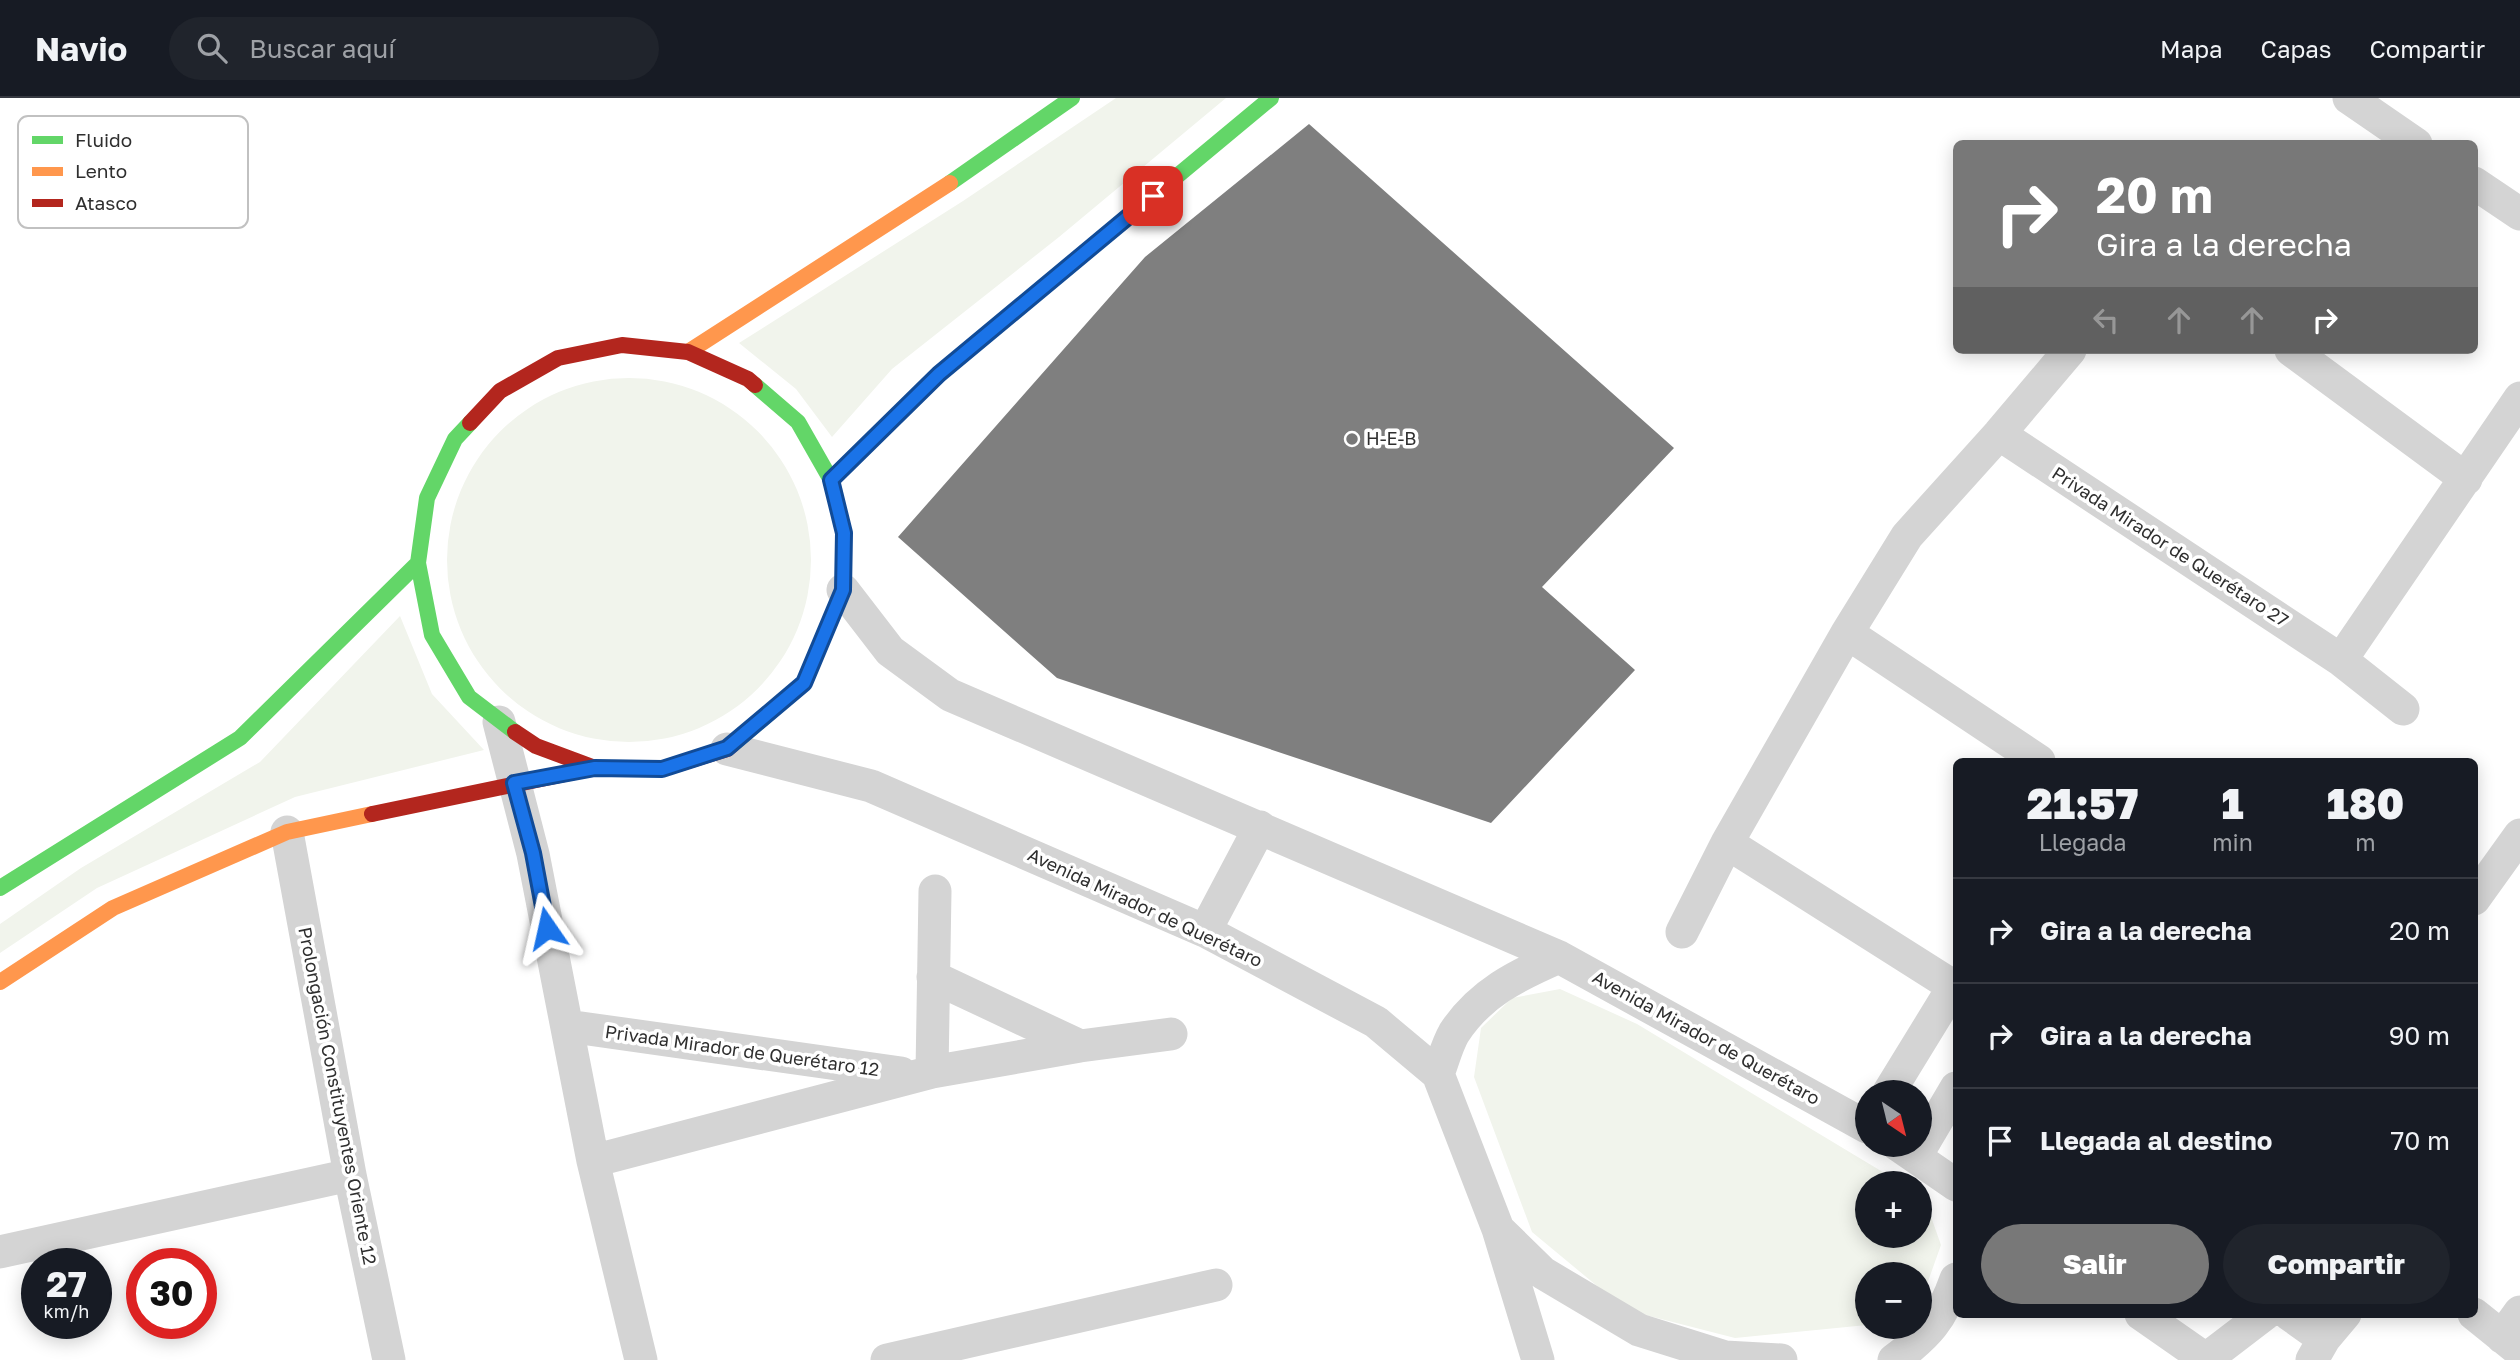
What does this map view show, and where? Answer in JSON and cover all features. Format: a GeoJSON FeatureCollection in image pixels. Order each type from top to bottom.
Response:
{"type":"FeatureCollection","features":[{"type":"Feature","properties":{"kind":"street"},"geometry":{"type":"LineString","coordinates":[[688,352],[945,186],[1072,98]]}},
{"type":"Feature","properties":{"kind":"street"},"geometry":{"type":"LineString","coordinates":[[831,480],[939,374],[1271,98]]}},
{"type":"Feature","properties":{"kind":"street"},"geometry":{"type":"LineString","coordinates":[[2349,98],[2410,140]]}},
{"type":"Feature","properties":{"kind":"street"},"geometry":{"type":"LineString","coordinates":[[2478,186],[2520,214]]}},
{"type":"Feature","properties":{"kind":"street"},"geometry":{"type":"LineString","coordinates":[[0,982],[113,908],[287,832],[595,768],[662,769],[727,748],[804,683],[843,590],[844,533],[831,480],[798,422],[748,379],[688,352],[622,345],[558,358],[500,391],[455,439],[427,498],[418,563],[432,635],[469,697],[499,722],[536,746],[595,768]]}},
{"type":"Feature","properties":{"kind":"street"},"geometry":{"type":"LineString","coordinates":[[1682,932],[1727,843],[1847,633],[1907,536],[2067,354]]}},
{"type":"Feature","properties":{"kind":"street"},"geometry":{"type":"LineString","coordinates":[[2296,354],[2466,480]]}},
{"type":"Feature","properties":{"kind":"street"},"geometry":{"type":"LineString","coordinates":[[2341,660],[2520,398]]}},
{"type":"Feature","properties":{"kind":"street","name":"Privada Mirador de Querétaro 27"},"geometry":{"type":"LineString","coordinates":[[1999,434],[2341,660],[2403,709]]}},
{"type":"Feature","properties":{"kind":"street"},"geometry":{"type":"LineString","coordinates":[[0,888],[240,738],[418,563]]}},
{"type":"Feature","properties":{"kind":"street","name":"Avenida Mirador de Querétaro"},"geometry":{"type":"LineString","coordinates":[[843,590],[890,651],[950,695],[1559,957],[1855,1120]]}},
{"type":"Feature","properties":{"kind":"street"},"geometry":{"type":"LineString","coordinates":[[1847,633],[2034,758]]}},
{"type":"Feature","properties":{"kind":"street"},"geometry":{"type":"LineString","coordinates":[[499,722],[533,853],[593,1161],[641,1360]]}},
{"type":"Feature","properties":{"kind":"street","name":"Avenida Mirador de Querétaro"},"geometry":{"type":"LineString","coordinates":[[727,748],[871,786],[1205,931],[1376,1022],[1438,1074],[1498,1229],[1543,1273],[1639,1330],[1724,1358],[1781,1360]]}},
{"type":"Feature","properties":{"kind":"street"},"geometry":{"type":"LineString","coordinates":[[1205,931],[1260,827]]}},
{"type":"Feature","properties":{"kind":"street","name":"Prolongación Constituyentes Oriente 12"},"geometry":{"type":"LineString","coordinates":[[287,832],[350,1175],[389,1360]]}},
{"type":"Feature","properties":{"kind":"street"},"geometry":{"type":"LineString","coordinates":[[2478,893],[2520,835]]}},
{"type":"Feature","properties":{"kind":"street"},"geometry":{"type":"LineString","coordinates":[[1727,843],[1953,986]]}},
{"type":"Feature","properties":{"kind":"street"},"geometry":{"type":"LineString","coordinates":[[924,1074],[933,977],[936,891]]}},
{"type":"Feature","properties":{"kind":"street"},"geometry":{"type":"LineString","coordinates":[[1438,1074],[1453,1035],[1476,1003],[1517,975],[1559,957]]}},
{"type":"Feature","properties":{"kind":"street"},"geometry":{"type":"LineString","coordinates":[[933,977],[1080,1046]]}},
{"type":"Feature","properties":{"kind":"street"},"geometry":{"type":"LineString","coordinates":[[1897,1080],[1953,990]]}},
{"type":"Feature","properties":{"kind":"street","name":"Privada Mirador de Querétaro 12"},"geometry":{"type":"LineString","coordinates":[[567,1026],[924,1074]]}},
{"type":"Feature","properties":{"kind":"street","name":"Privada Mirador de Querétaro 12"},"geometry":{"type":"LineString","coordinates":[[593,1161],[924,1074],[1080,1046],[1171,1034]]}},
{"type":"Feature","properties":{"kind":"street"},"geometry":{"type":"LineString","coordinates":[[1932,1118],[1953,1092]]}},
{"type":"Feature","properties":{"kind":"street"},"geometry":{"type":"LineString","coordinates":[[1915,1157],[1953,1186]]}},
{"type":"Feature","properties":{"kind":"street"},"geometry":{"type":"LineString","coordinates":[[0,1252],[350,1175]]}},
{"type":"Feature","properties":{"kind":"street"},"geometry":{"type":"LineString","coordinates":[[1498,1229],[1538,1360]]}},
{"type":"Feature","properties":{"kind":"street"},"geometry":{"type":"LineString","coordinates":[[887,1360],[1216,1285]]}},
{"type":"Feature","properties":{"kind":"street"},"geometry":{"type":"LineString","coordinates":[[1894,1360],[1920,1340],[1947,1306],[1953,1288]]}},
{"type":"Feature","properties":{"kind":"street"},"geometry":{"type":"LineString","coordinates":[[2478,1316],[2514,1333]]}},
{"type":"Feature","properties":{"kind":"street"},"geometry":{"type":"LineString","coordinates":[[2147,1318],[2206,1359],[2260,1318]]}},
{"type":"Feature","properties":{"kind":"street"},"geometry":{"type":"LineString","coordinates":[[2295,1318],[2327,1338]]}},
{"type":"Feature","properties":{"kind":"shaded area"},"geometry":{"type":"Polygon","coordinates":[[[1116,98],[1226,98],[1059,237],[892,369],[832,437],[796,389],[739,343],[963,201],[1116,98]]]}},
{"type":"Feature","properties":{"kind":"shaded area"},"geometry":{"type":"Polygon","coordinates":[[[629,378],[665,381],[699,392],[730,408],[758,431],[781,459],[797,490],[808,524],[811,560],[808,596],[797,630],[781,661],[758,689],[730,712],[699,728],[665,739],[629,742],[593,739],[559,728],[528,712],[500,689],[477,661],[461,630],[450,596],[447,560],[450,524],[461,490],[477,459],[500,431],[528,408],[559,392],[593,381],[629,378]]]}},
{"type":"Feature","properties":{"kind":"shaded area"},"geometry":{"type":"Polygon","coordinates":[[[400,616],[432,694],[484,750],[295,797],[97,888],[0,953],[0,924],[81,868],[260,762],[400,616]]]}},
{"type":"Feature","properties":{"kind":"shaded area"},"geometry":{"type":"Polygon","coordinates":[[[1560,989],[1637,1024],[1881,1171],[1855,1171],[1855,1248],[1932,1248],[1932,1220],[1941,1245],[1932,1270],[1932,1262],[1855,1262],[1855,1326],[1735,1338],[1626,1310],[1532,1232],[1474,1077],[1481,1028],[1512,998],[1560,989]]]}},
{"type":"Feature","properties":{"kind":"building"},"geometry":{"type":"Polygon","coordinates":[[[1309,124],[1674,448],[1542,587],[1635,670],[1491,823],[1057,678],[898,537],[1145,257],[1309,124]]]}},
{"type":"Feature","properties":{"kind":"traffic: fast"},"geometry":{"type":"LineString","coordinates":[[950,183],[1072,98]]}},
{"type":"Feature","properties":{"kind":"traffic: fast"},"geometry":{"type":"LineString","coordinates":[[831,480],[939,374],[1271,98]]}},
{"type":"Feature","properties":{"kind":"traffic: fast"},"geometry":{"type":"LineString","coordinates":[[733,744],[804,683],[843,590],[844,533],[831,480],[798,422],[755,385]]}},
{"type":"Feature","properties":{"kind":"traffic: fast"},"geometry":{"type":"LineString","coordinates":[[0,888],[240,738],[418,563],[427,498],[455,439],[470,423]]}},
{"type":"Feature","properties":{"kind":"traffic: fast"},"geometry":{"type":"LineString","coordinates":[[418,563],[432,635],[469,697],[515,732]]}},
{"type":"Feature","properties":{"kind":"traffic: slow"},"geometry":{"type":"LineString","coordinates":[[688,352],[950,183]]}},
{"type":"Feature","properties":{"kind":"traffic: slow"},"geometry":{"type":"LineString","coordinates":[[0,982],[113,908],[287,832],[372,814]]}},
{"type":"Feature","properties":{"kind":"traffic: jam"},"geometry":{"type":"LineString","coordinates":[[470,423],[500,391],[558,358],[622,345],[688,352],[748,379],[755,385]]}},
{"type":"Feature","properties":{"kind":"traffic: jam"},"geometry":{"type":"LineString","coordinates":[[515,732],[536,746],[595,768],[662,769],[727,749],[733,744]]}},
{"type":"Feature","properties":{"kind":"traffic: jam"},"geometry":{"type":"LineString","coordinates":[[372,814],[594,768]]}},
{"type":"Feature","properties":{"kind":"place","name":"H-E-B"},"geometry":{"type":"Point","coordinates":[1352,439]}},
{"type":"Feature","properties":{"kind":"route"},"geometry":{"type":"LineString","coordinates":[[547,928],[533,853],[514,783],[595,768],[662,769],[727,748],[804,683],[843,590],[844,533],[831,480],[939,374],[1153,196]]}}]}
